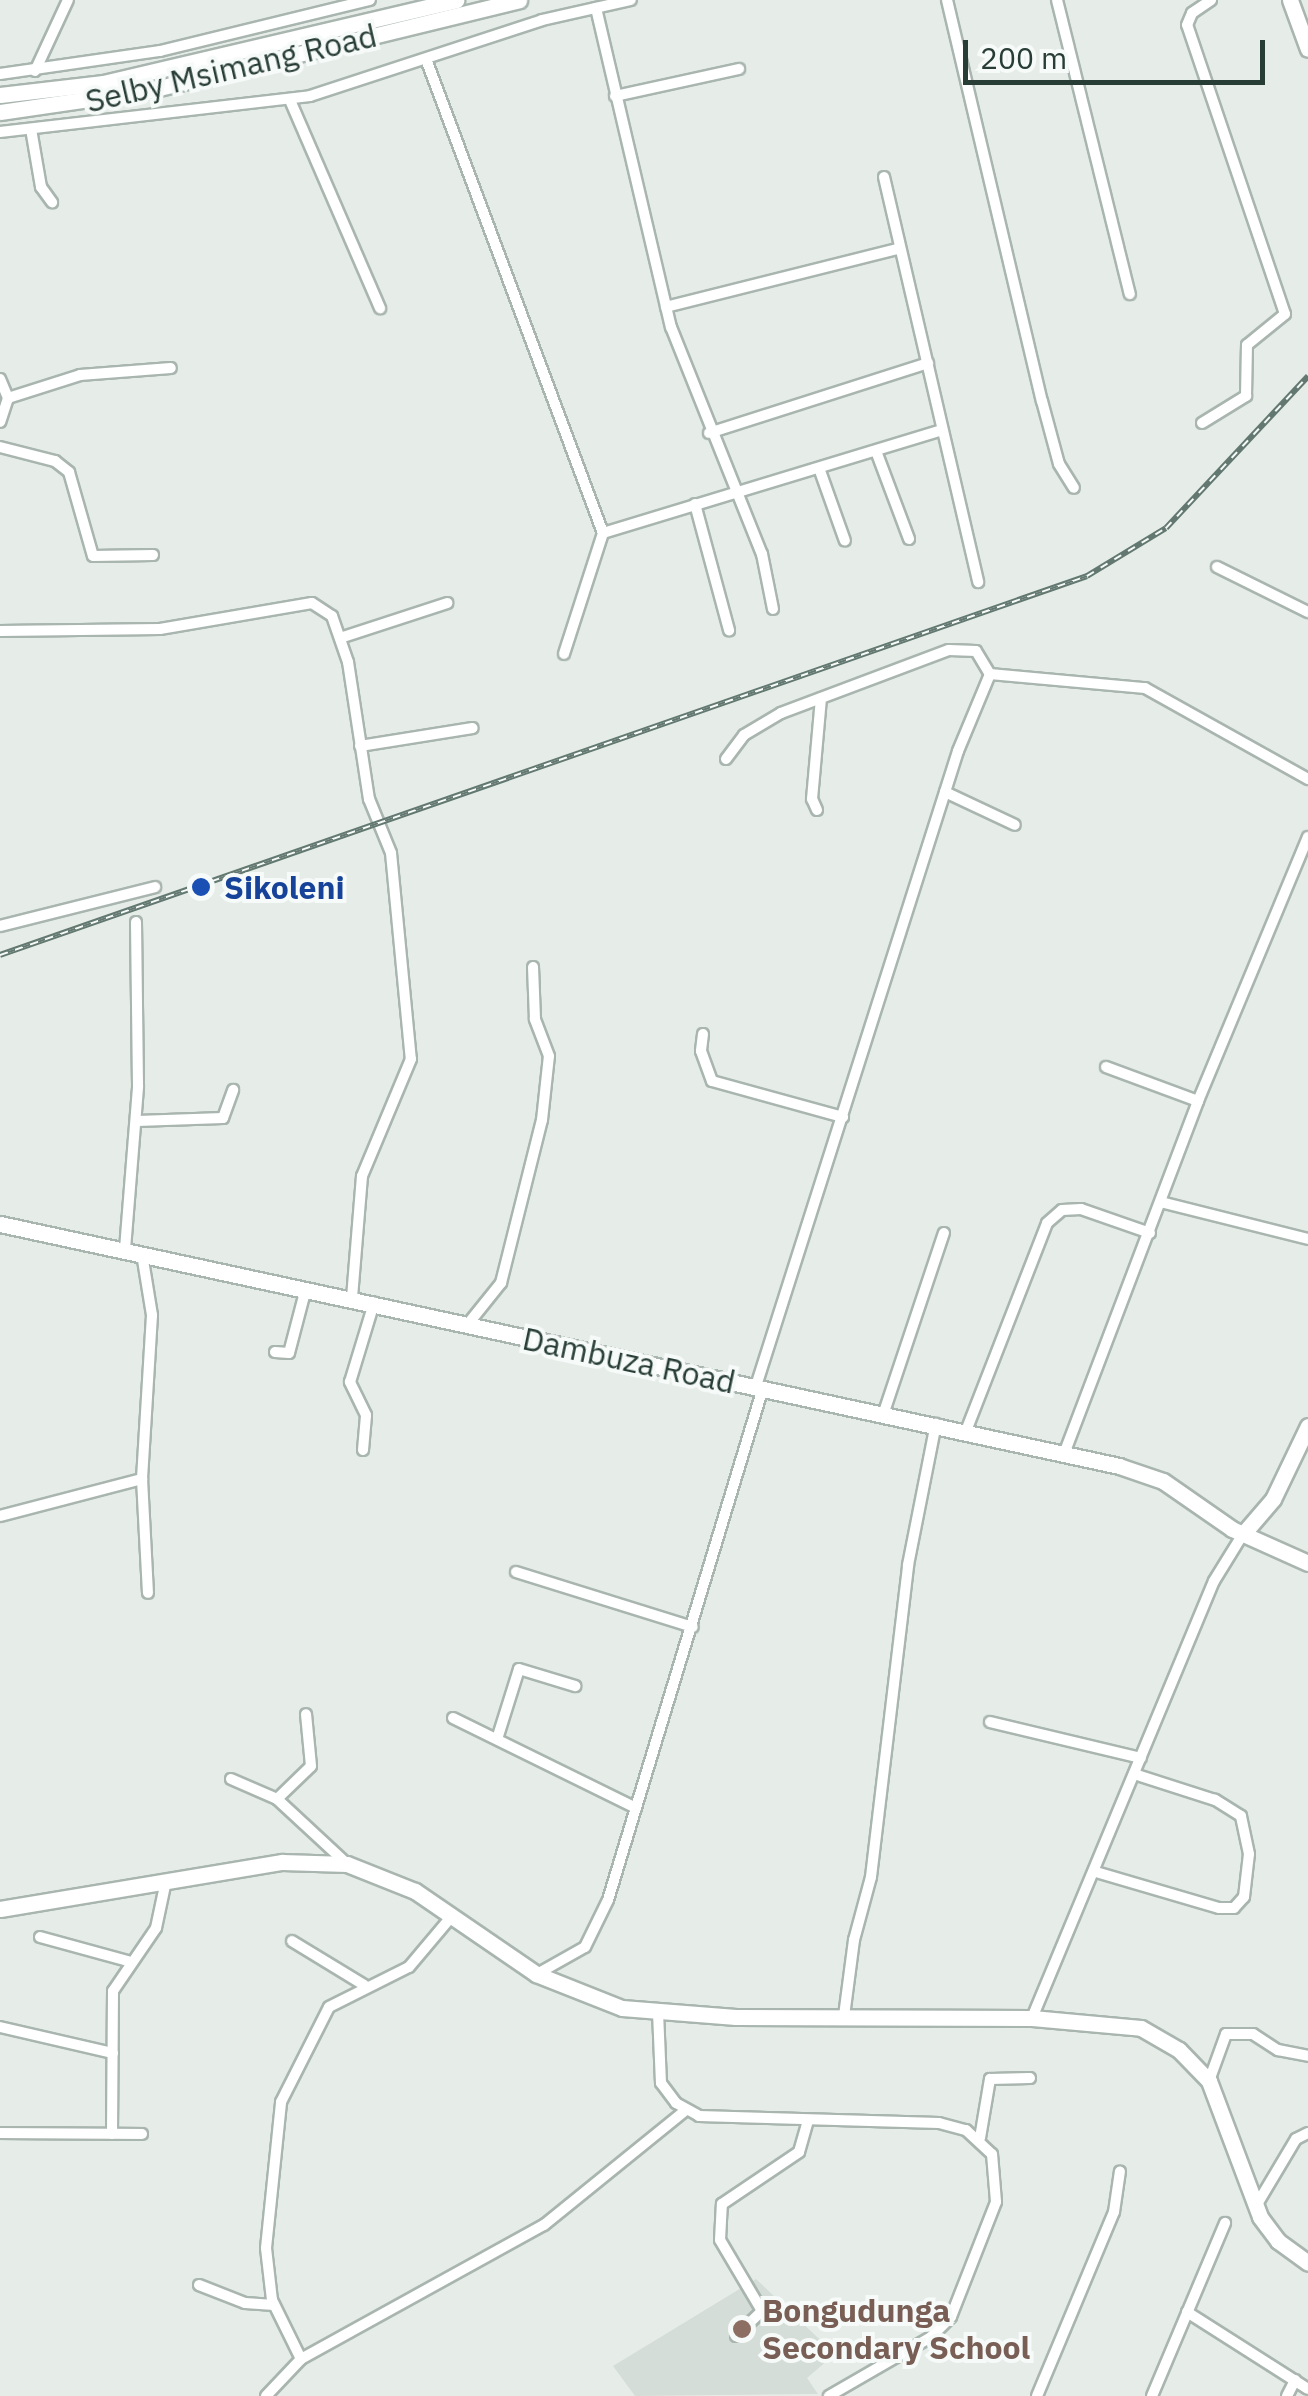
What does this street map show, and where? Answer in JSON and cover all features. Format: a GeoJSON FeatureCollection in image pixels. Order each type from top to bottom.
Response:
{"type":"FeatureCollection","features":[{"type":"Feature","properties":{"kind":"street"},"geometry":{"type":"LineString","coordinates":[[0,74],[160,50],[370,0]]}},
{"type":"Feature","properties":{"kind":"street","name":"Selby Msimang Road"},"geometry":{"type":"LineString","coordinates":[[0,95],[104,83],[456,0]]}},
{"type":"Feature","properties":{"kind":"street","name":"Selby Msimang Road"},"geometry":{"type":"LineString","coordinates":[[0,112],[150,90],[519,0]]}},
{"type":"Feature","properties":{"kind":"street"},"geometry":{"type":"LineString","coordinates":[[0,132],[290,100],[631,0]]}},
{"type":"Feature","properties":{"kind":"street"},"geometry":{"type":"LineString","coordinates":[[947,0],[1042,401],[1059,464],[1074,488]]}},
{"type":"Feature","properties":{"kind":"street"},"geometry":{"type":"LineString","coordinates":[[1057,0],[1130,294]]}},
{"type":"Feature","properties":{"kind":"street"},"geometry":{"type":"LineString","coordinates":[[1202,423],[1246,396],[1247,345],[1285,314],[1188,26],[1192,12],[1212,0]]}},
{"type":"Feature","properties":{"kind":"street"},"geometry":{"type":"LineString","coordinates":[[1290,0],[1308,50]]}},
{"type":"Feature","properties":{"kind":"street"},"geometry":{"type":"LineString","coordinates":[[35,71],[64,3]]}},
{"type":"Feature","properties":{"kind":"street"},"geometry":{"type":"LineString","coordinates":[[596,8],[666,308],[709,432],[764,562],[773,609]]}},
{"type":"Feature","properties":{"kind":"street"},"geometry":{"type":"LineString","coordinates":[[426,60],[565,445],[603,533],[564,654]]}},
{"type":"Feature","properties":{"kind":"street"},"geometry":{"type":"LineString","coordinates":[[615,96],[740,69]]}},
{"type":"Feature","properties":{"kind":"street"},"geometry":{"type":"LineString","coordinates":[[290,100],[380,308]]}},
{"type":"Feature","properties":{"kind":"street"},"geometry":{"type":"LineString","coordinates":[[31,129],[40,182],[52,202]]}},
{"type":"Feature","properties":{"kind":"street"},"geometry":{"type":"LineString","coordinates":[[884,178],[897,248],[928,363],[978,582]]}},
{"type":"Feature","properties":{"kind":"street"},"geometry":{"type":"LineString","coordinates":[[666,308],[897,248]]}},
{"type":"Feature","properties":{"kind":"street"},"geometry":{"type":"LineString","coordinates":[[709,432],[928,363]]}},
{"type":"Feature","properties":{"kind":"street"},"geometry":{"type":"LineString","coordinates":[[8,398],[80,375],[172,368]]}},
{"type":"Feature","properties":{"kind":"street"},"geometry":{"type":"LineString","coordinates":[[0,379],[8,398],[0,422]]}},
{"type":"Feature","properties":{"kind":"street"},"geometry":{"type":"LineString","coordinates":[[603,533],[942,430]]}},
{"type":"Feature","properties":{"kind":"street"},"geometry":{"type":"LineString","coordinates":[[0,446],[55,461],[69,472],[93,556],[152,556]]}},
{"type":"Feature","properties":{"kind":"street"},"geometry":{"type":"LineString","coordinates":[[876,452],[909,539]]}},
{"type":"Feature","properties":{"kind":"street"},"geometry":{"type":"LineString","coordinates":[[818,468],[845,540]]}},
{"type":"Feature","properties":{"kind":"street"},"geometry":{"type":"LineString","coordinates":[[695,504],[728,630]]}},
{"type":"Feature","properties":{"kind":"street"},"geometry":{"type":"LineString","coordinates":[[1217,567],[1308,612]]}},
{"type":"Feature","properties":{"kind":"street"},"geometry":{"type":"LineString","coordinates":[[0,631],[160,629],[312,602],[328,610],[340,638],[369,798],[393,863],[411,1059],[362,1176],[352,1298]]}},
{"type":"Feature","properties":{"kind":"street"},"geometry":{"type":"LineString","coordinates":[[340,638],[447,602]]}},
{"type":"Feature","properties":{"kind":"street"},"geometry":{"type":"LineString","coordinates":[[726,760],[759,724],[949,650],[976,651],[990,674]]}},
{"type":"Feature","properties":{"kind":"street"},"geometry":{"type":"LineString","coordinates":[[990,674],[1146,688],[1308,779]]}},
{"type":"Feature","properties":{"kind":"street"},"geometry":{"type":"LineString","coordinates":[[536,1974],[588,1944],[636,1808],[843,1117],[945,792],[990,674]]}},
{"type":"Feature","properties":{"kind":"street"},"geometry":{"type":"LineString","coordinates":[[817,810],[812,799],[821,698]]}},
{"type":"Feature","properties":{"kind":"street"},"geometry":{"type":"LineString","coordinates":[[360,746],[473,728]]}},
{"type":"Feature","properties":{"kind":"street"},"geometry":{"type":"LineString","coordinates":[[945,792],[1015,825]]}},
{"type":"Feature","properties":{"kind":"street"},"geometry":{"type":"LineString","coordinates":[[1064,1454],[1198,1101],[1308,837]]}},
{"type":"Feature","properties":{"kind":"street"},"geometry":{"type":"LineString","coordinates":[[0,926],[154,887]]}},
{"type":"Feature","properties":{"kind":"street"},"geometry":{"type":"LineString","coordinates":[[136,922],[134,1252],[152,1329],[142,1478],[148,1592]]}},
{"type":"Feature","properties":{"kind":"street"},"geometry":{"type":"LineString","coordinates":[[468,1324],[501,1283],[542,1120],[549,1056],[535,1019],[533,967]]}},
{"type":"Feature","properties":{"kind":"street"},"geometry":{"type":"LineString","coordinates":[[703,1034],[701,1050],[712,1081],[843,1117]]}},
{"type":"Feature","properties":{"kind":"street"},"geometry":{"type":"LineString","coordinates":[[1106,1067],[1198,1101]]}},
{"type":"Feature","properties":{"kind":"street"},"geometry":{"type":"LineString","coordinates":[[137,1121],[224,1118],[233,1090]]}},
{"type":"Feature","properties":{"kind":"street"},"geometry":{"type":"LineString","coordinates":[[1162,1202],[1308,1239]]}},
{"type":"Feature","properties":{"kind":"street"},"geometry":{"type":"LineString","coordinates":[[966,1431],[1047,1223],[1062,1210],[1081,1208],[1150,1233]]}},
{"type":"Feature","properties":{"kind":"street","name":"Dambuza Road"},"geometry":{"type":"LineString","coordinates":[[0,1224],[1064,1454],[1163,1481],[1243,1534],[1308,1563]]}},
{"type":"Feature","properties":{"kind":"street"},"geometry":{"type":"LineString","coordinates":[[883,1415],[944,1233]]}},
{"type":"Feature","properties":{"kind":"street"},"geometry":{"type":"LineString","coordinates":[[275,1352],[289,1353],[306,1288]]}},
{"type":"Feature","properties":{"kind":"street"},"geometry":{"type":"LineString","coordinates":[[363,1450],[366,1415],[350,1382],[374,1303]]}},
{"type":"Feature","properties":{"kind":"street"},"geometry":{"type":"LineString","coordinates":[[844,2016],[856,1931],[871,1877],[908,1565],[936,1424]]}},
{"type":"Feature","properties":{"kind":"street"},"geometry":{"type":"LineString","coordinates":[[1032,2018],[1096,1872],[1214,1580],[1243,1534],[1274,1498],[1308,1426]]}},
{"type":"Feature","properties":{"kind":"street"},"geometry":{"type":"LineString","coordinates":[[0,1516],[142,1478]]}},
{"type":"Feature","properties":{"kind":"street"},"geometry":{"type":"LineString","coordinates":[[516,1572],[693,1627]]}},
{"type":"Feature","properties":{"kind":"street"},"geometry":{"type":"LineString","coordinates":[[498,1736],[519,1669],[575,1686]]}},
{"type":"Feature","properties":{"kind":"street"},"geometry":{"type":"LineString","coordinates":[[277,1798],[311,1766],[306,1714]]}},
{"type":"Feature","properties":{"kind":"street"},"geometry":{"type":"LineString","coordinates":[[453,1718],[498,1736],[636,1808]]}},
{"type":"Feature","properties":{"kind":"street"},"geometry":{"type":"LineString","coordinates":[[990,1722],[1141,1758]]}},
{"type":"Feature","properties":{"kind":"street"},"geometry":{"type":"LineString","coordinates":[[1096,1872],[1219,1908],[1234,1908],[1244,1897],[1249,1854],[1240,1816],[1216,1800],[1134,1774]]}},
{"type":"Feature","properties":{"kind":"street"},"geometry":{"type":"LineString","coordinates":[[231,1779],[277,1798],[347,1864]]}},
{"type":"Feature","properties":{"kind":"street"},"geometry":{"type":"LineString","coordinates":[[0,1909],[282,1862],[347,1864],[415,1890],[536,1974],[600,2002],[658,2012],[1032,2018],[1141,2028],[1179,2050],[1209,2081],[1229,2122],[1256,2207],[1278,2241],[1308,2264]]}},
{"type":"Feature","properties":{"kind":"street"},"geometry":{"type":"LineString","coordinates":[[112,2134],[113,1990],[128,1962],[156,1928],[166,1881]]}},
{"type":"Feature","properties":{"kind":"street"},"geometry":{"type":"LineString","coordinates":[[301,2359],[274,2305],[266,2248],[281,2102],[326,2011],[364,1985],[409,1967],[452,1916]]}},
{"type":"Feature","properties":{"kind":"street"},"geometry":{"type":"LineString","coordinates":[[40,1937],[128,1962]]}},
{"type":"Feature","properties":{"kind":"street"},"geometry":{"type":"LineString","coordinates":[[292,1941],[364,1985]]}},
{"type":"Feature","properties":{"kind":"street"},"geometry":{"type":"LineString","coordinates":[[658,2012],[657,2071],[666,2091],[686,2110],[723,2120],[939,2123],[980,2138],[997,2165],[999,2188],[951,2317],[931,2337],[829,2396]]}},
{"type":"Feature","properties":{"kind":"street"},"geometry":{"type":"LineString","coordinates":[[0,2027],[113,2053]]}},
{"type":"Feature","properties":{"kind":"street"},"geometry":{"type":"LineString","coordinates":[[1209,2081],[1226,2034],[1253,2034],[1278,2050],[1308,2056]]}},
{"type":"Feature","properties":{"kind":"street"},"geometry":{"type":"LineString","coordinates":[[980,2138],[990,2079],[1030,2078]]}},
{"type":"Feature","properties":{"kind":"street"},"geometry":{"type":"LineString","coordinates":[[266,2396],[301,2359],[544,2225],[686,2110]]}},
{"type":"Feature","properties":{"kind":"street"},"geometry":{"type":"LineString","coordinates":[[736,2336],[762,2311],[720,2240],[722,2204],[799,2152],[808,2121]]}},
{"type":"Feature","properties":{"kind":"street"},"geometry":{"type":"LineString","coordinates":[[0,2133],[142,2134]]}},
{"type":"Feature","properties":{"kind":"street"},"geometry":{"type":"LineString","coordinates":[[1256,2207],[1296,2139],[1308,2133]]}},
{"type":"Feature","properties":{"kind":"street"},"geometry":{"type":"LineString","coordinates":[[1037,2396],[1114,2212],[1120,2171]]}},
{"type":"Feature","properties":{"kind":"street"},"geometry":{"type":"LineString","coordinates":[[1152,2396],[1225,2223]]}},
{"type":"Feature","properties":{"kind":"street"},"geometry":{"type":"LineString","coordinates":[[199,2285],[244,2303],[274,2305]]}},
{"type":"Feature","properties":{"kind":"street"},"geometry":{"type":"LineString","coordinates":[[1187,2312],[1308,2388]]}},
{"type":"Feature","properties":{"kind":"street"},"geometry":{"type":"LineString","coordinates":[[1287,2396],[1295,2380]]}},
{"type":"Feature","properties":{"kind":"shaded area","name":"Bongudunga Secondary School"},"geometry":{"type":"Polygon","coordinates":[[[756,2279],[835,2354],[807,2378],[818,2394],[635,2396],[613,2366],[756,2279]]]}},
{"type":"Feature","properties":{"kind":"railway"},"geometry":{"type":"LineString","coordinates":[[0,955],[1087,576],[1166,528],[1308,376]]}},
{"type":"Feature","properties":{"kind":"place","name":"Sikoleni"},"geometry":{"type":"Point","coordinates":[201,887]}},
{"type":"Feature","properties":{"kind":"place","name":"Bongudunga Secondary School"},"geometry":{"type":"Point","coordinates":[742,2329]}}]}
